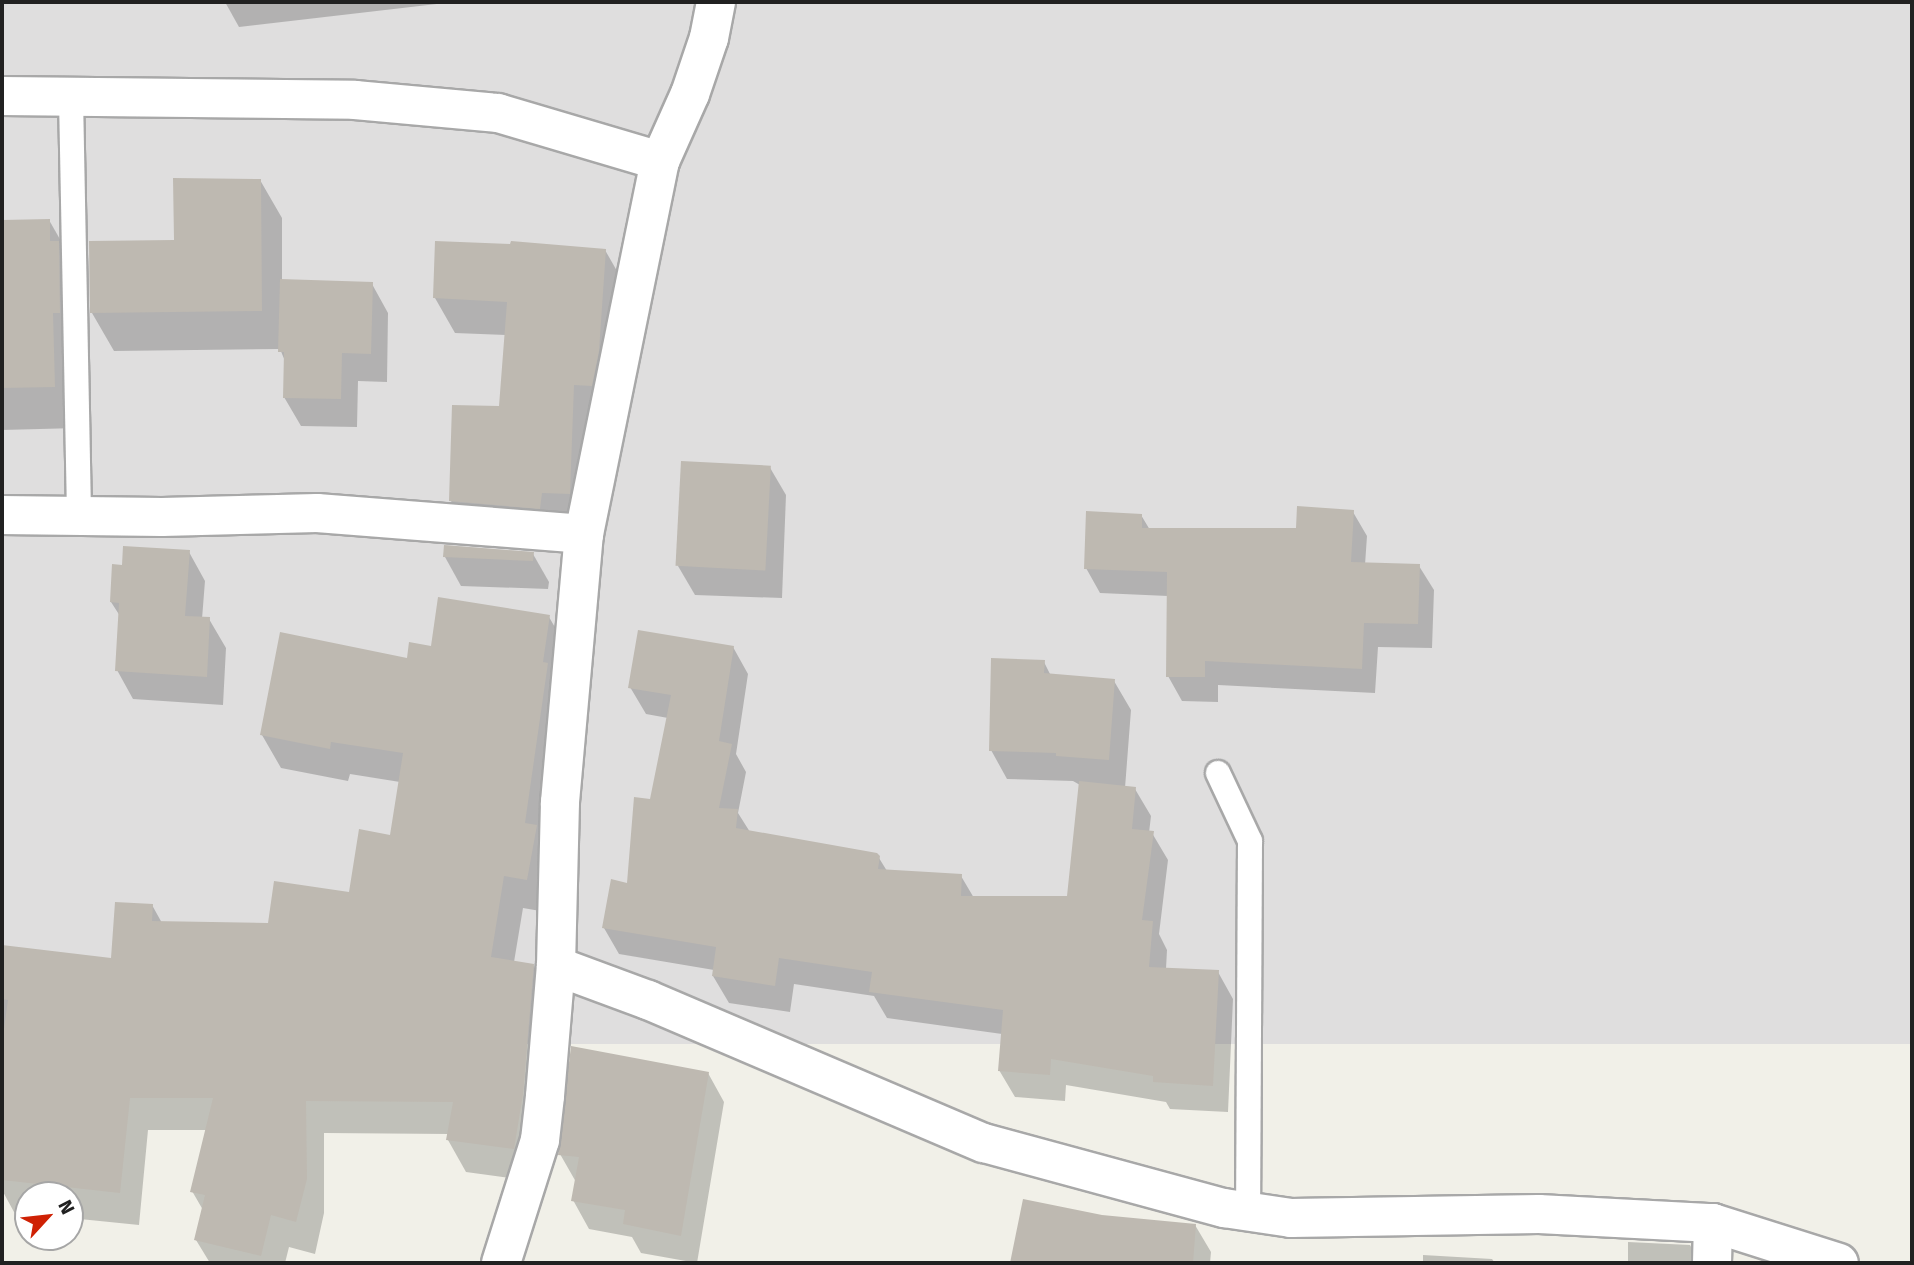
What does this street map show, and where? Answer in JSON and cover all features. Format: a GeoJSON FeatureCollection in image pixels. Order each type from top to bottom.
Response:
{"type":"FeatureCollection","features":[{"type":"Feature","properties":{"kind":"street"},"geometry":{"type":"LineString","coordinates":[[501,1263],[540,1140],[556,966],[560,802],[584,534],[660,161],[694,83],[709,38],[716,2]]}},
{"type":"Feature","properties":{"kind":"street"},"geometry":{"type":"LineString","coordinates":[[2,96],[355,100],[498,113],[660,161]]}},
{"type":"Feature","properties":{"kind":"street"},"geometry":{"type":"LineString","coordinates":[[2,514],[317,513],[584,534]]}},
{"type":"Feature","properties":{"kind":"street"},"geometry":{"type":"LineString","coordinates":[[556,966],[649,1000],[984,1143],[1174,1196],[1291,1219],[1539,1214],[1713,1223],[1839,1263]]}},
{"type":"Feature","properties":{"kind":"street"},"geometry":{"type":"LineString","coordinates":[[1712,1263],[1713,1223]]}},
{"type":"Feature","properties":{"kind":"lane"},"geometry":{"type":"LineString","coordinates":[[71,97],[79,515]]}},
{"type":"Feature","properties":{"kind":"lane"},"geometry":{"type":"LineString","coordinates":[[1218,773],[1250,841],[1248,1212]]}},
{"type":"Feature","properties":{"kind":"shaded area"},"geometry":{"type":"Polygon","coordinates":[[[2,2],[1912,2],[1912,1044],[2,1044],[2,2]]]}},
{"type":"Feature","properties":{"kind":"building"},"geometry":{"type":"Polygon","coordinates":[[[173,178],[261,179],[262,311],[90,313],[89,241],[174,240],[173,178]]]}},
{"type":"Feature","properties":{"kind":"building"},"geometry":{"type":"Polygon","coordinates":[[[50,219],[50,241],[59,241],[60,313],[53,313],[55,387],[2,388],[2,220],[50,219]]]}},
{"type":"Feature","properties":{"kind":"building"},"geometry":{"type":"Polygon","coordinates":[[[435,241],[510,244],[511,241],[606,249],[599,351],[592,386],[574,385],[570,494],[542,493],[540,509],[449,501],[452,405],[499,406],[507,302],[433,298],[435,241]]]}},
{"type":"Feature","properties":{"kind":"building"},"geometry":{"type":"Polygon","coordinates":[[[280,279],[373,282],[371,354],[342,353],[341,399],[283,398],[284,352],[278,352],[280,279]]]}},
{"type":"Feature","properties":{"kind":"building"},"geometry":{"type":"Polygon","coordinates":[[[681,461],[771,466],[765,571],[676,566],[681,461]]]}},
{"type":"Feature","properties":{"kind":"building"},"geometry":{"type":"Polygon","coordinates":[[[1297,506],[1354,510],[1351,562],[1420,564],[1418,624],[1364,623],[1362,669],[1205,661],[1205,677],[1166,677],[1167,572],[1084,569],[1086,511],[1142,514],[1142,528],[1296,528],[1297,506]]]}},
{"type":"Feature","properties":{"kind":"building"},"geometry":{"type":"Polygon","coordinates":[[[444,545],[534,552],[533,561],[443,557],[444,545]]]}},
{"type":"Feature","properties":{"kind":"building"},"geometry":{"type":"Polygon","coordinates":[[[123,546],[190,550],[185,616],[210,617],[207,677],[115,671],[119,603],[110,602],[112,564],[122,565],[123,546]]]}},
{"type":"Feature","properties":{"kind":"building"},"geometry":{"type":"Polygon","coordinates":[[[438,597],[550,615],[543,662],[548,663],[525,823],[537,825],[527,880],[504,876],[491,957],[534,964],[523,1094],[514,1149],[446,1140],[453,1102],[306,1101],[307,1179],[296,1222],[271,1215],[261,1256],[194,1240],[205,1195],[190,1192],[213,1098],[130,1098],[120,1193],[84,1189],[84,1181],[2,1180],[2,1043],[8,1000],[2,999],[2,945],[111,958],[115,902],[153,904],[152,921],[268,923],[274,881],[349,892],[359,829],[390,835],[403,753],[331,742],[330,749],[260,735],[280,632],[407,658],[409,642],[431,646],[438,597]]]}},
{"type":"Feature","properties":{"kind":"building"},"geometry":{"type":"Polygon","coordinates":[[[638,630],[734,646],[719,741],[732,744],[719,808],[738,809],[736,828],[877,853],[880,856],[878,869],[962,874],[961,896],[1067,896],[1079,781],[1136,787],[1132,829],[1154,831],[1142,920],[1153,921],[1149,967],[1219,970],[1213,1086],[1153,1082],[1153,1076],[1051,1059],[1050,1075],[998,1071],[1003,1010],[869,992],[872,972],[779,958],[775,986],[712,976],[716,947],[602,928],[611,879],[627,883],[634,797],[650,799],[671,695],[628,688],[638,630]]]}},
{"type":"Feature","properties":{"kind":"building"},"geometry":{"type":"Polygon","coordinates":[[[991,658],[1045,660],[1044,673],[1115,679],[1109,760],[1056,756],[1056,753],[989,751],[991,658]]]}},
{"type":"Feature","properties":{"kind":"building"},"geometry":{"type":"Polygon","coordinates":[[[571,1046],[709,1072],[681,1236],[623,1224],[625,1210],[571,1201],[579,1157],[558,1155],[571,1046]]]}},
{"type":"Feature","properties":{"kind":"building"},"geometry":{"type":"Polygon","coordinates":[[[1023,1199],[1102,1215],[1196,1224],[1193,1263],[1010,1263],[1023,1199]]]}}]}
